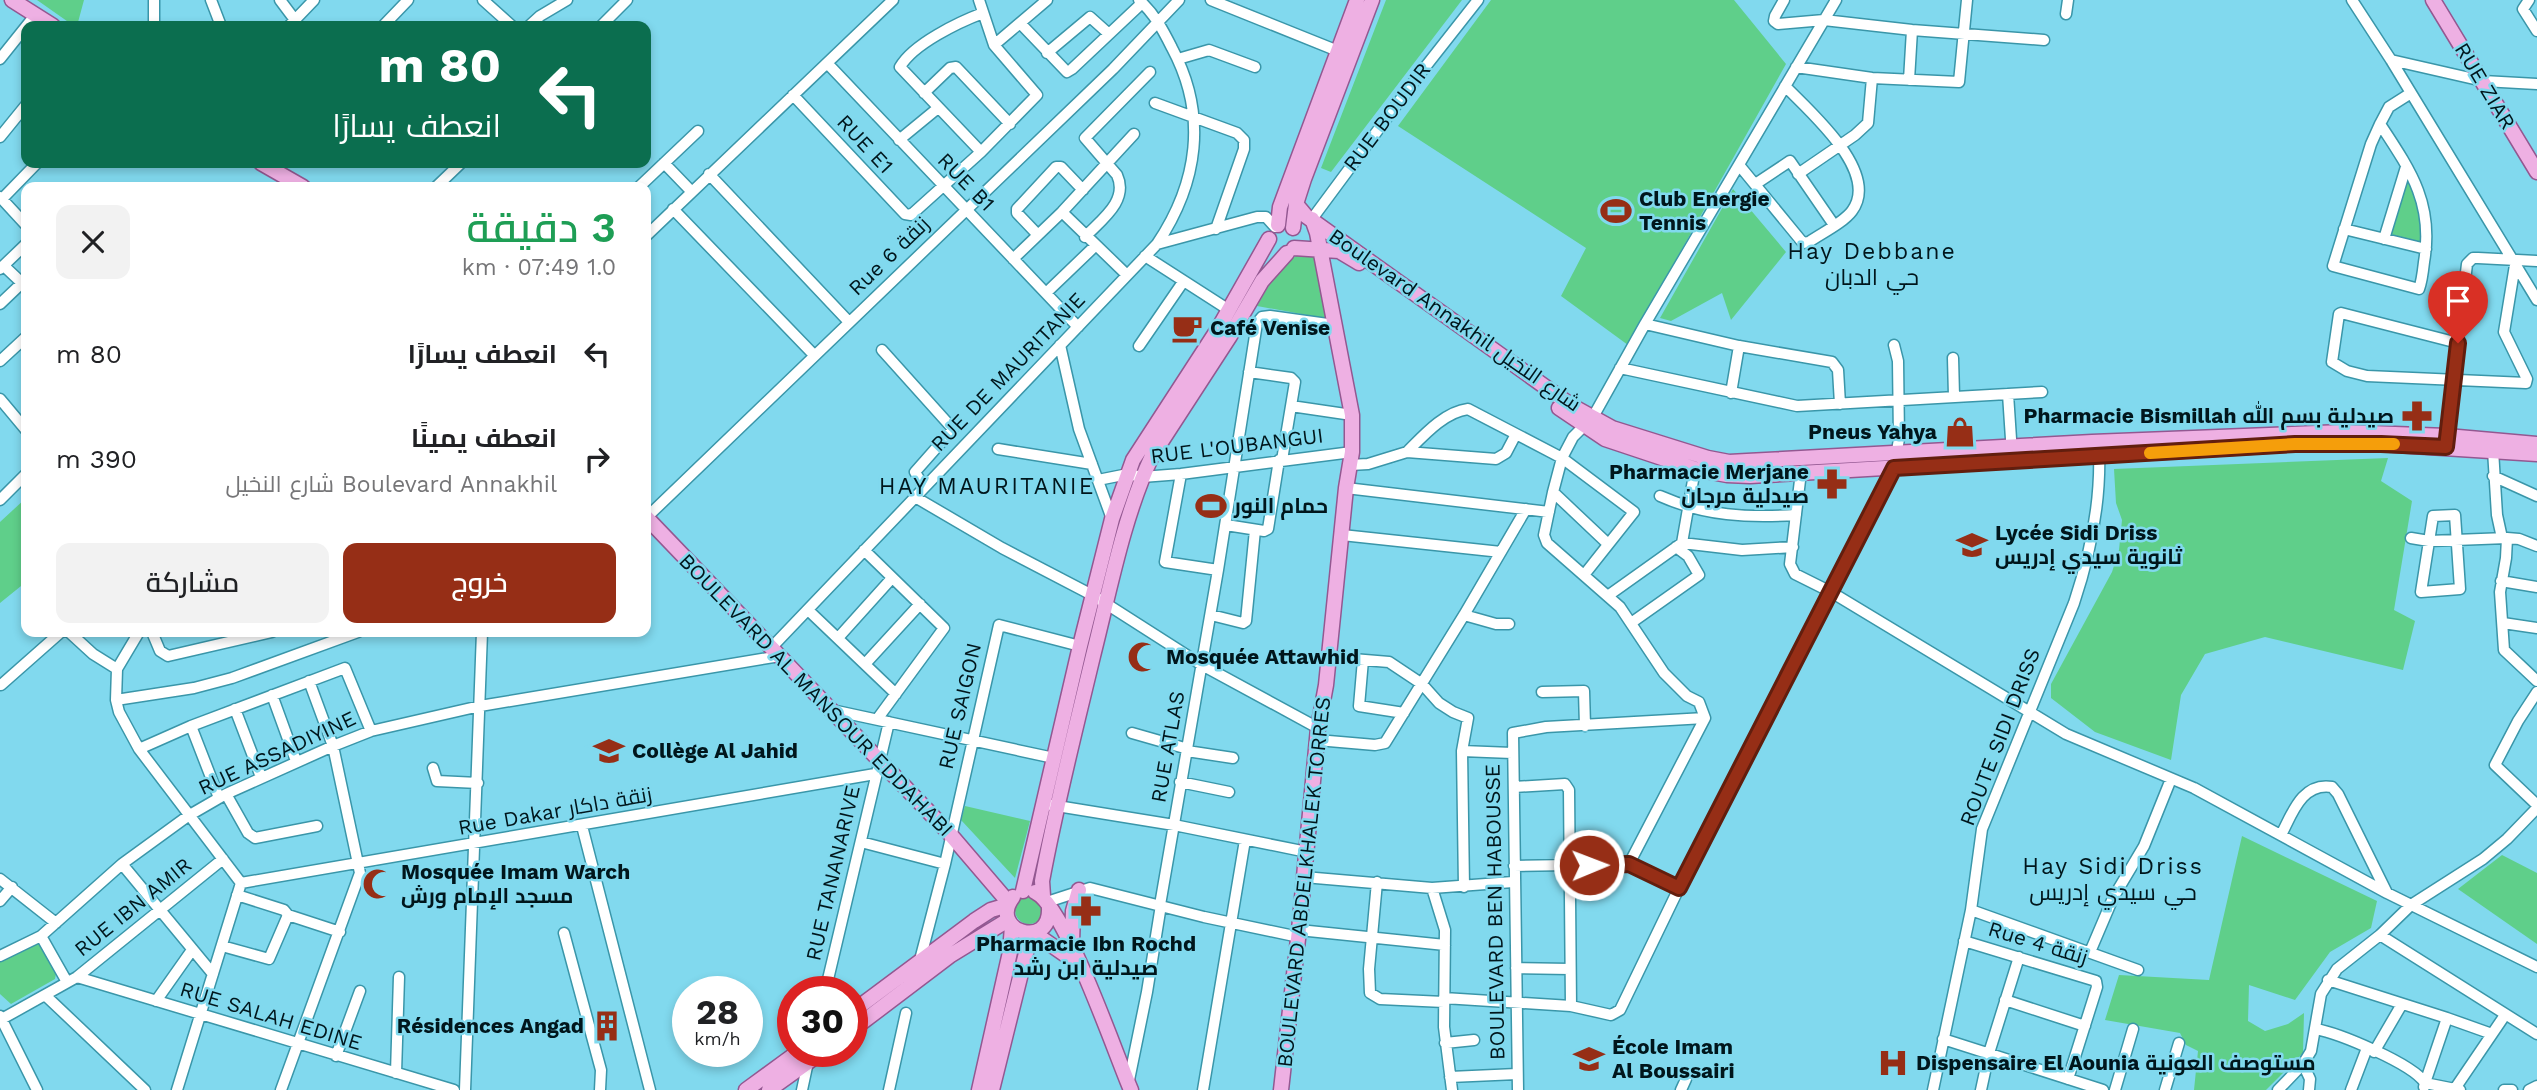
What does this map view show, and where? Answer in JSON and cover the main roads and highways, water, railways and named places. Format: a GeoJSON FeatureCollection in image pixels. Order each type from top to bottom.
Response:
{"type":"FeatureCollection","features":[{"type":"Feature","properties":{"kind":"main road"},"geometry":{"type":"LineString","coordinates":[[12,0],[46,21]]}},
{"type":"Feature","properties":{"kind":"main road"},"geometry":{"type":"LineString","coordinates":[[992,1089],[1010,952],[1013,906],[1050,805],[1100,600],[1146,437],[1282,234],[1279,209],[1357,0]]}},
{"type":"Feature","properties":{"kind":"main road"},"geometry":{"type":"LineString","coordinates":[[1013,906],[1024,933],[1032,933],[1045,926],[1048,920],[1042,881],[1054,758],[1080,646],[1100,600],[1112,520],[1135,475],[1152,456],[1230,337],[1262,281],[1296,204],[1372,0]]}},
{"type":"Feature","properties":{"kind":"main road","name":"RUE ZIAR"},"geometry":{"type":"LineString","coordinates":[[2433,0],[2537,172]]}},
{"type":"Feature","properties":{"kind":"main road"},"geometry":{"type":"LineString","coordinates":[[270,168],[294,182]]}},
{"type":"Feature","properties":{"kind":"main road","name":"Boulevard Annakhil شارع النخيل"},"geometry":{"type":"LineString","coordinates":[[1296,204],[1301,212],[1572,406],[1605,439],[1695,469],[1727,475],[1801,472],[1896,461]]}},
{"type":"Feature","properties":{"kind":"main road","name":"RUE BOUDIR"},"geometry":{"type":"LineString","coordinates":[[1282,234],[1312,219]]}},
{"type":"Feature","properties":{"kind":"main road","name":"BOULEVARD ABDELKHALEK TORRES"},"geometry":{"type":"LineString","coordinates":[[1281,1090],[1318,734],[1351,458],[1352,415],[1312,219]]}},
{"type":"Feature","properties":{"kind":"main road","name":"Boulevard Annakhil شارع النخيل"},"geometry":{"type":"LineString","coordinates":[[1282,234],[1319,249],[1339,251],[1349,256],[1589,421],[1730,462],[1896,461],[2012,454],[2099,442],[2342,432],[2537,454]]}},
{"type":"Feature","properties":{"kind":"main road","name":"Boulevard Annakhil شارع النخيل"},"geometry":{"type":"LineString","coordinates":[[2012,454],[2099,457],[2306,444],[2537,443]]}},
{"type":"Feature","properties":{"kind":"main road","name":"BOULEVARD AL MANSOUR EDDAHABI"},"geometry":{"type":"LineString","coordinates":[[651,522],[950,834],[1013,906]]}},
{"type":"Feature","properties":{"kind":"main road"},"geometry":{"type":"LineString","coordinates":[[1072,944],[1073,911],[1079,890]]}},
{"type":"Feature","properties":{"kind":"main road"},"geometry":{"type":"LineString","coordinates":[[868,1018],[1034,891],[1046,902],[1072,944],[1129,1088]]}},
{"type":"Feature","properties":{"kind":"main road"},"geometry":{"type":"LineString","coordinates":[[868,1000],[985,914],[1013,906]]}},
{"type":"Feature","properties":{"kind":"main road"},"geometry":{"type":"LineString","coordinates":[[1032,933],[1081,966]]}},
{"type":"Feature","properties":{"kind":"main road"},"geometry":{"type":"LineString","coordinates":[[992,1089],[1032,933]]}},
{"type":"Feature","properties":{"kind":"main road"},"geometry":{"type":"LineString","coordinates":[[746,1090],[786,1067]]}},
{"type":"Feature","properties":{"kind":"main road"},"geometry":{"type":"LineString","coordinates":[[769,1090],[793,1067]]}},
{"type":"Feature","properties":{"kind":"place","name":"Club Energie Tennis"},"geometry":{"type":"Point","coordinates":[1616,211]}},
{"type":"Feature","properties":{"kind":"place","name":"Café Venise"},"geometry":{"type":"Point","coordinates":[1187,328]}},
{"type":"Feature","properties":{"kind":"place","name":"Pharmacie Bismillah صيدلية بسم الله"},"geometry":{"type":"Point","coordinates":[2417,416]}},
{"type":"Feature","properties":{"kind":"place","name":"Pneus Yahya"},"geometry":{"type":"Point","coordinates":[1960,432]}},
{"type":"Feature","properties":{"kind":"place","name":"Pharmacie Merjane صيدلية مرجان"},"geometry":{"type":"Point","coordinates":[1832,484]}},
{"type":"Feature","properties":{"kind":"place","name":"حمام النور"},"geometry":{"type":"Point","coordinates":[1211,506]}},
{"type":"Feature","properties":{"kind":"place","name":"Lycée Sidi Driss ثانوية سيدي إدريس"},"geometry":{"type":"Point","coordinates":[1972,545]}},
{"type":"Feature","properties":{"kind":"place","name":"Mosquée Attawhid"},"geometry":{"type":"Point","coordinates":[1143,657]}},
{"type":"Feature","properties":{"kind":"place","name":"Collège Al Jahid"},"geometry":{"type":"Point","coordinates":[609,751]}},
{"type":"Feature","properties":{"kind":"place","name":"Mosquée Imam Warch مسجد الإمام ورش"},"geometry":{"type":"Point","coordinates":[378,884]}},
{"type":"Feature","properties":{"kind":"place","name":"Pharmacie Ibn Rochd صيدلية ابن رشد"},"geometry":{"type":"Point","coordinates":[1086,911]}},
{"type":"Feature","properties":{"kind":"place","name":"Résidences Angad"},"geometry":{"type":"Point","coordinates":[607,1026]}},
{"type":"Feature","properties":{"kind":"place","name":"École Imam Al Boussairi"},"geometry":{"type":"Point","coordinates":[1589,1059]}},
{"type":"Feature","properties":{"kind":"place","name":"Dispensaire El Aounia مستوصف العونية"},"geometry":{"type":"Point","coordinates":[1893,1063]}},
{"type":"Feature","properties":{"kind":"district","name":"Hay Debbane حي الدبان"},"geometry":{"type":"Point","coordinates":[1872,264]}},
{"type":"Feature","properties":{"kind":"district","name":"HAY MAURITANIE"},"geometry":{"type":"Point","coordinates":[987,486]}},
{"type":"Feature","properties":{"kind":"district","name":"Hay Sidi Driss حي سيدي إدريس"},"geometry":{"type":"Point","coordinates":[2113,879]}}]}
